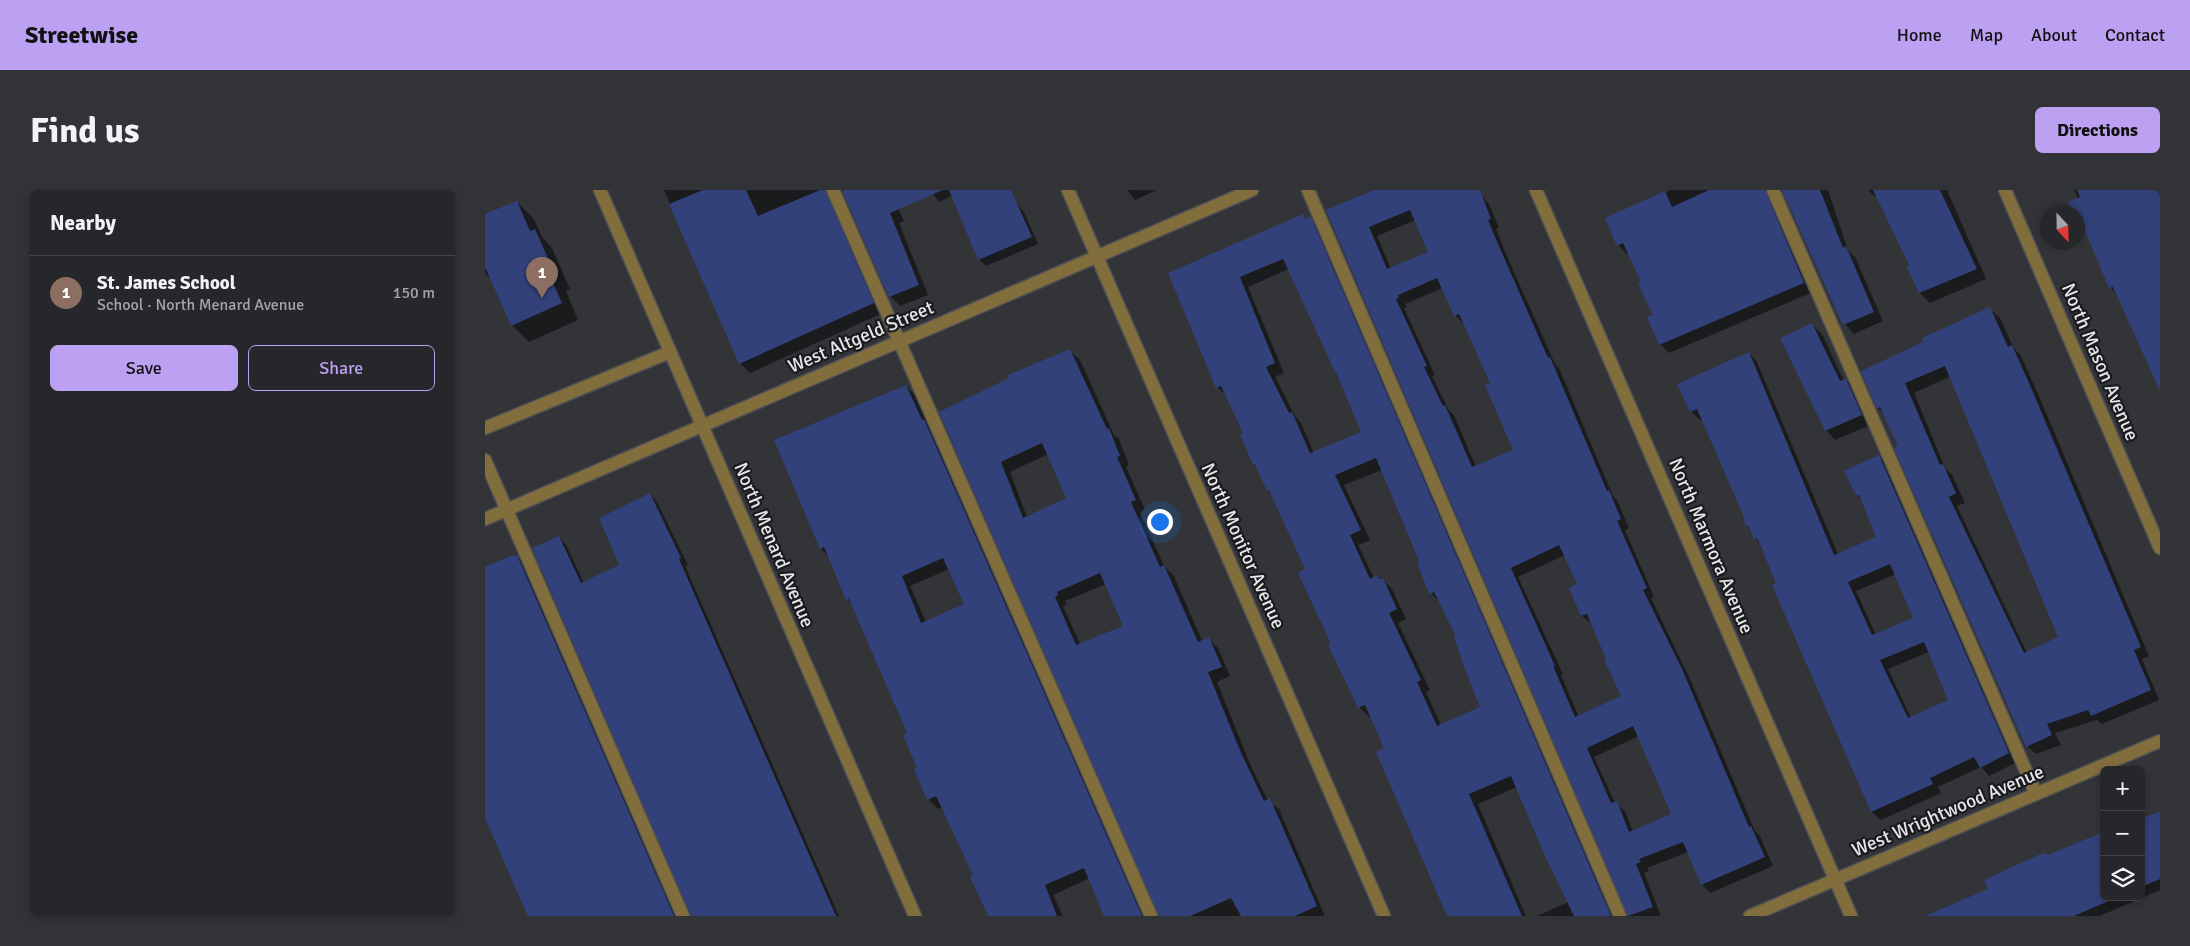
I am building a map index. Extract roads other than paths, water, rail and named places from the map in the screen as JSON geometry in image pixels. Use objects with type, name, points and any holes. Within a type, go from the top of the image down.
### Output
[{"type":"street","name":"North Menard Avenue","points":[[599,190],[915,916]]},
{"type":"street","points":[[833,190],[1151,916]]},
{"type":"street","name":"North Monitor Avenue","points":[[1068,190],[1384,916]]},
{"type":"street","name":"West Altgeld Street","points":[[485,519],[1252,190]]},
{"type":"street","points":[[1308,190],[1620,916]]},
{"type":"street","name":"North Marmora Avenue","points":[[1536,190],[1851,916]]},
{"type":"street","points":[[1773,190],[2035,794]]},
{"type":"street","name":"North Mason Avenue","points":[[2005,190],[2160,548]]},
{"type":"street","points":[[485,428],[670,352]]},
{"type":"street","points":[[485,460],[683,916]]},
{"type":"street","name":"West Wrightwood Avenue","points":[[1750,916],[2160,741]]},
{"type":"place","name":"St. James School","points":[[542,298]]}]
